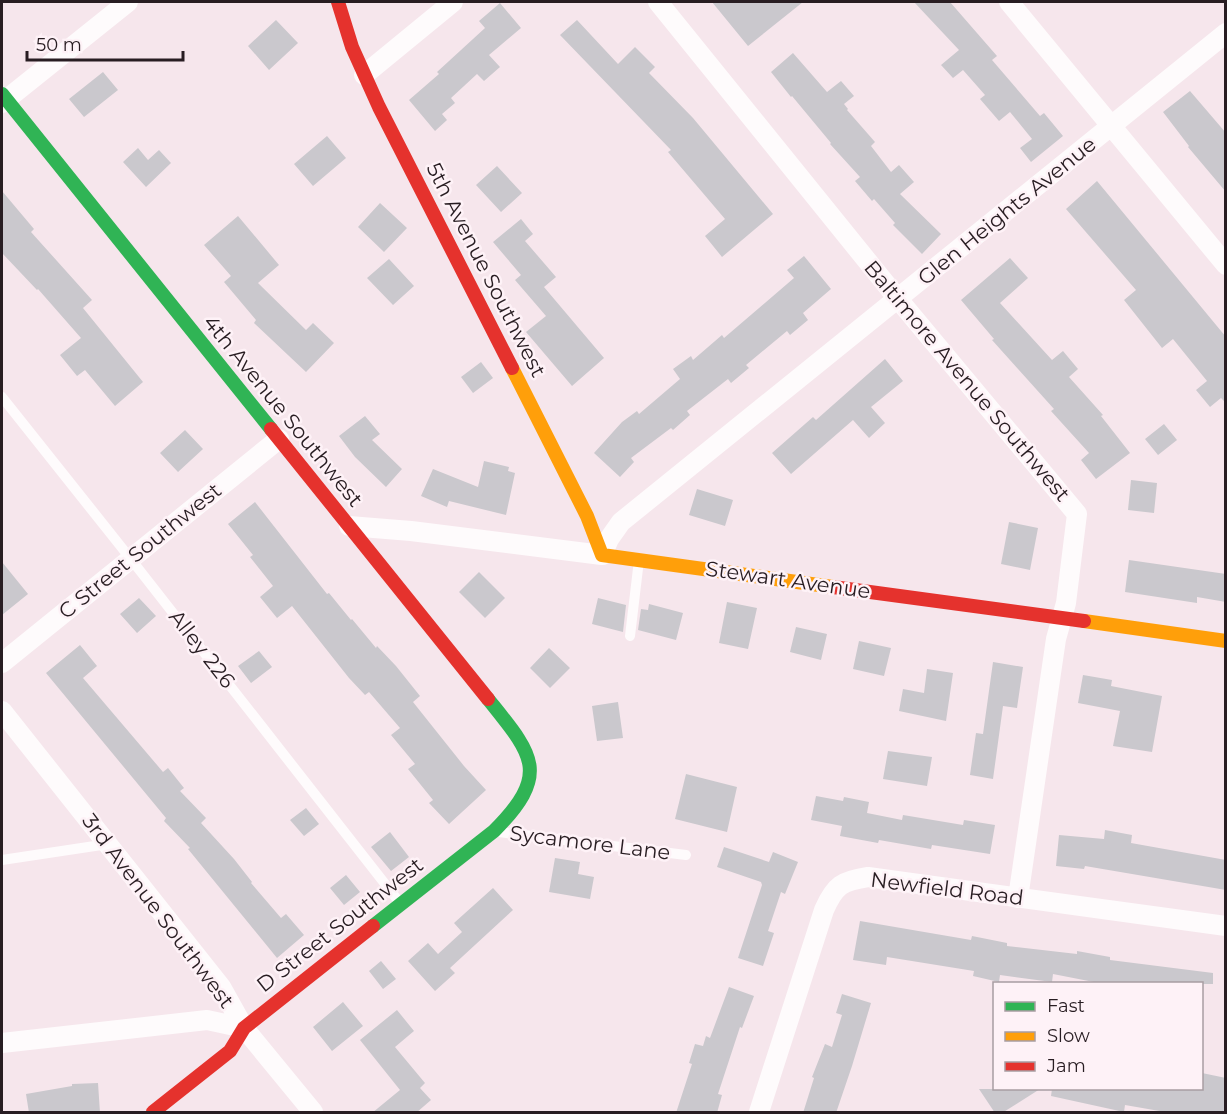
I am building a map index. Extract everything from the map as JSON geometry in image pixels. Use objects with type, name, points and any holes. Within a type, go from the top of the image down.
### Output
[{"type":"street","points":[[3,99],[128,2]]},
{"type":"street","name":"5th Avenue Southwest","points":[[338,2],[364,75],[587,516],[602,555]]},
{"type":"street","points":[[364,75],[453,2]]},
{"type":"street","name":"Baltimore Avenue Southwest","points":[[658,2],[898,299],[1077,514],[1066,603],[1056,639],[1018,897]]},
{"type":"street","points":[[1009,2],[1226,265]]},
{"type":"street","name":"Glen Heights Avenue","points":[[602,555],[609,539],[621,522],[1226,33]]},
{"type":"street","name":"4th Avenue Southwest","points":[[3,99],[514,732],[526,748],[529,757]]},
{"type":"street","name":"C Street Southwest","points":[[2,663],[279,439]]},
{"type":"street","name":"Stewart Avenue","points":[[349,526],[411,531],[602,555],[1226,641]]},
{"type":"street","name":"3rd Avenue Southwest","points":[[2,711],[222,987],[244,1028],[314,1113]]},
{"type":"street","name":"D Street Southwest","points":[[153,1113],[230,1052],[244,1028],[494,831],[512,814],[526,793],[530,768],[529,757]]},
{"type":"street","name":"Newfield Road","points":[[759,1113],[824,910],[831,894],[840,884],[852,879],[868,877],[1226,926]]},
{"type":"street","points":[[2,1043],[207,1020],[244,1028]]},
{"type":"lane","name":"Alley 226","points":[[2,397],[400,903]]},
{"type":"lane","points":[[630,636],[639,560]]},
{"type":"lane","name":"Sycamore Lane","points":[[494,831],[686,855]]},
{"type":"lane","points":[[2,860],[108,844]]},
{"type":"building","points":[[712,2],[803,2],[748,46]]},
{"type":"building","points":[[914,2],[950,2],[997,56],[992,60],[1040,116],[1044,113],[1063,136],[1031,162],[1020,148],[1032,139],[1010,112],[999,121],[980,99],[985,95],[963,70],[953,78],[941,65],[959,50]]},
{"type":"building","points":[[500,3],[521,28],[489,55],[500,67],[484,81],[477,74],[451,98],[455,103],[442,114],[447,120],[435,131],[409,100],[485,28],[479,21]]},
{"type":"building","points":[[276,20],[298,43],[269,70],[248,46]]},
{"type":"building","points":[[577,20],[618,64],[635,47],[655,67],[649,73],[693,118],[773,214],[722,257],[705,236],[725,219],[668,152],[671,150],[560,35]]},
{"type":"building","points":[[793,53],[827,92],[841,81],[854,96],[844,104],[875,142],[871,146],[891,172],[899,165],[914,182],[900,194],[941,234],[922,254],[893,225],[895,223],[874,199],[872,201],[855,181],[860,177],[771,72]]},
{"type":"building","points":[[103,72],[118,90],[84,117],[69,99]]},
{"type":"building","points":[[1190,91],[1226,133],[1226,192],[1188,147],[1163,112]]},
{"type":"building","points":[[327,136],[346,158],[313,186],[294,164]]},
{"type":"building","points":[[138,148],[148,160],[159,150],[171,163],[146,187],[123,162]]},
{"type":"building","points":[[497,166],[522,193],[501,212],[476,185]]},
{"type":"building","points":[[1097,181],[1226,337],[1226,403],[1221,398],[1210,407],[1196,390],[1207,381],[1173,339],[1162,348],[1124,300],[1136,290],[1066,209]]},
{"type":"building","points":[[2,191],[34,229],[31,232],[92,300],[83,308],[143,382],[115,406],[85,370],[77,376],[60,355],[81,338],[38,289],[2,253]]},
{"type":"building","points":[[380,203],[407,228],[384,252],[358,227]]},
{"type":"building","points":[[238,216],[279,265],[258,283],[306,330],[313,323],[334,343],[306,372],[254,323],[256,320],[224,282],[231,276],[204,245]]},
{"type":"building","points":[[521,219],[533,234],[525,241],[556,277],[544,287],[604,358],[572,386],[526,332],[546,316],[515,280],[521,275],[493,242]]},
{"type":"building","points":[[804,256],[831,289],[803,313],[808,320],[790,335],[787,331],[746,365],[749,368],[731,383],[728,379],[687,411],[690,415],[673,430],[671,428],[631,458],[634,462],[620,477],[594,453],[622,422],[637,411],[639,414],[680,379],[673,369],[691,356],[693,360],[722,335],[724,338],[794,278],[787,270]]},
{"type":"building","points":[[1010,258],[1028,278],[1000,303],[1052,360],[1063,351],[1078,369],[1069,377],[1103,415],[1101,416],[1130,453],[1096,479],[1081,460],[1089,453],[1051,411],[1054,409],[992,340],[994,339],[961,300]]},
{"type":"building","points":[[389,259],[414,286],[393,305],[367,278]]},
{"type":"building","points":[[885,359],[903,381],[871,407],[885,423],[869,438],[853,420],[791,474],[772,453],[813,417],[816,420]]},
{"type":"building","points":[[481,362],[493,378],[473,393],[461,377]]},
{"type":"building","points":[[365,416],[380,434],[372,440],[402,469],[386,487],[355,457],[339,436]]},
{"type":"building","points":[[1164,424],[1177,440],[1158,455],[1145,439]]},
{"type":"building","points":[[185,430],[203,449],[178,472],[160,453]]},
{"type":"building","points":[[484,461],[509,467],[508,471],[515,473],[506,515],[449,501],[447,507],[421,496],[433,469],[478,487]]},
{"type":"building","points":[[1131,480],[1157,483],[1154,513],[1128,510]]},
{"type":"building","points":[[697,489],[733,500],[725,526],[689,515]]},
{"type":"building","points":[[255,502],[327,594],[329,593],[376,648],[377,646],[396,666],[420,696],[413,702],[486,790],[449,824],[429,803],[433,800],[408,769],[415,764],[391,735],[400,728],[369,692],[365,695],[349,678],[292,606],[277,618],[260,597],[273,586],[250,557],[253,555],[228,524]]},
{"type":"building","points":[[1009,522],[1038,528],[1030,570],[1001,564]]},
{"type":"building","points":[[1129,560],[1226,574],[1226,602],[1197,597],[1197,603],[1125,592]]},
{"type":"building","points":[[2,562],[28,594],[2,615]]},
{"type":"building","points":[[479,572],[505,598],[485,618],[459,592]]},
{"type":"building","points":[[139,598],[156,616],[137,633],[120,614]]},
{"type":"building","points":[[598,598],[626,605],[623,632],[592,624]]},
{"type":"building","points":[[727,602],[757,608],[748,649],[719,643]]},
{"type":"building","points":[[649,604],[683,613],[676,640],[638,630],[641,609],[648,610]]},
{"type":"building","points":[[796,627],[827,634],[821,660],[790,652]]},
{"type":"building","points":[[859,641],[891,648],[884,676],[853,669]]},
{"type":"building","points":[[80,645],[97,666],[83,678],[163,772],[168,768],[184,788],[180,791],[206,818],[201,823],[234,859],[281,918],[286,914],[304,935],[277,958],[188,849],[190,848],[164,821],[166,818],[46,673]]},
{"type":"building","points":[[549,648],[570,668],[550,688],[530,668]]},
{"type":"building","points":[[259,651],[272,667],[251,683],[238,666]]},
{"type":"building","points":[[993,662],[1023,667],[1017,708],[1003,706],[993,779],[970,775],[976,733],[983,734]]},
{"type":"building","points":[[927,669],[953,673],[946,721],[899,711],[903,689],[924,693]]},
{"type":"building","points":[[1083,675],[1112,680],[1111,686],[1162,696],[1152,752],[1113,746],[1120,711],[1078,703]]},
{"type":"building","points":[[618,702],[623,738],[597,741],[592,706]]},
{"type":"building","points":[[888,751],[932,757],[927,786],[883,779]]},
{"type":"building","points":[[686,774],[737,787],[727,832],[675,819]]},
{"type":"building","points":[[816,796],[843,801],[844,797],[869,802],[867,813],[902,820],[903,815],[963,825],[964,820],[995,825],[990,854],[932,845],[931,849],[879,840],[878,843],[840,836],[842,826],[811,820]]},
{"type":"building","points":[[306,808],[319,824],[304,836],[290,820]]},
{"type":"building","points":[[1105,830],[1132,835],[1131,843],[1226,860],[1226,890],[1085,866],[1084,869],[1056,866],[1059,835],[1104,839]]},
{"type":"building","points":[[390,832],[409,857],[391,871],[371,847]]},
{"type":"building","points":[[724,847],[769,862],[773,852],[798,862],[785,894],[781,892],[768,931],[774,933],[763,966],[738,958],[762,885],[761,882],[717,867]]},
{"type":"building","points":[[555,858],[580,862],[578,874],[594,877],[590,899],[549,892]]},
{"type":"building","points":[[346,875],[360,892],[344,905],[330,888]]},
{"type":"building","points":[[493,888],[513,910],[450,968],[455,973],[435,991],[408,961],[428,943],[438,954],[462,932],[454,923]]},
{"type":"building","points":[[860,921],[971,940],[972,936],[1007,943],[1007,946],[1077,954],[1077,951],[1110,957],[1110,960],[1213,973],[1213,984],[1203,984],[1203,982],[1094,982],[1053,974],[1052,982],[1000,975],[999,982],[973,976],[974,971],[887,957],[886,965],[853,960]]},
{"type":"building","points":[[381,961],[396,979],[383,989],[369,971]]},
{"type":"building","points":[[729,987],[754,996],[742,1028],[740,1027],[718,1094],[722,1095],[717,1113],[676,1113],[692,1064],[689,1063],[695,1044],[703,1046],[706,1036],[710,1038]]},
{"type":"building","points":[[842,994],[871,1003],[852,1066],[836,1113],[803,1113],[814,1078],[812,1077],[825,1044],[832,1047],[842,1015],[836,1013]]},
{"type":"building","points":[[343,1002],[363,1026],[332,1051],[313,1027]]},
{"type":"building","points":[[397,1010],[414,1031],[395,1047],[425,1083],[420,1088],[431,1100],[416,1113],[372,1113],[400,1090],[360,1040]]},
{"type":"building","points":[[1203,1073],[1226,1078],[1226,1113],[1171,1113],[1125,1105],[1124,1112],[1051,1096],[1052,1090],[1203,1090]]},
{"type":"building","points":[[98,1083],[100,1113],[29,1113],[26,1094],[72,1086],[72,1084]]},
{"type":"building","points":[[979,1089],[1038,1090],[1002,1113],[995,1113]]},
{"type":"traffic: fast","points":[[2,94],[271,429]]},
{"type":"traffic: fast","points":[[373,926],[494,831],[524,794],[529,778],[529,764],[525,750],[488,699]]},
{"type":"traffic: slow","points":[[512,368],[587,516],[602,555],[833,587]]},
{"type":"traffic: slow","points":[[1084,621],[1226,641]]},
{"type":"traffic: jam","points":[[338,2],[352,47],[379,107],[512,368]]},
{"type":"traffic: jam","points":[[271,429],[488,699]]},
{"type":"traffic: jam","points":[[833,587],[1084,621]]},
{"type":"traffic: jam","points":[[153,1112],[230,1051],[244,1028],[373,926]]}]
